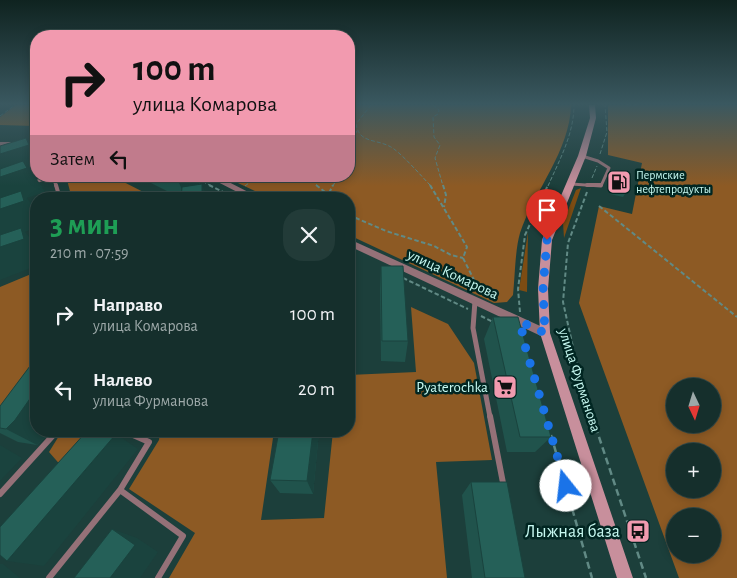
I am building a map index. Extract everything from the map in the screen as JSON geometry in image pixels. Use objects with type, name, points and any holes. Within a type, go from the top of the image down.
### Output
[{"type":"main road","name":"улица Фурманова","points":[[589,132],[582,156],[547,240],[543,289],[545,333],[625,578]]},
{"type":"street","points":[[0,144],[30,144]]},
{"type":"street","points":[[222,182],[242,192]]},
{"type":"street","name":"улица Комарова","points":[[355,245],[545,333]]},
{"type":"lane","points":[[571,184],[589,187],[600,186],[609,168],[598,161],[582,156]]},
{"type":"lane","points":[[26,185],[35,182]]},
{"type":"lane","points":[[470,298],[474,312],[473,328],[505,490]]},
{"type":"lane","points":[[0,494],[52,437]]},
{"type":"lane","points":[[49,578],[120,490],[150,442],[138,437]]},
{"type":"lane","points":[[120,490],[182,536],[158,578]]},
{"type":"path","points":[[359,132],[365,140],[390,146],[433,188],[467,246],[463,258],[474,280],[470,298]]},
{"type":"path","points":[[434,132],[434,137],[440,145],[435,158],[446,195],[444,207]]},
{"type":"path","points":[[521,322],[518,289],[525,234],[564,151],[569,132]]},
{"type":"path","points":[[607,132],[568,243],[563,302],[580,380],[646,578]]},
{"type":"path","points":[[202,182],[223,192]]},
{"type":"path","points":[[238,190],[249,182]]},
{"type":"path","points":[[311,182],[327,192]]},
{"type":"path","points":[[599,206],[737,317]]},
{"type":"path","points":[[355,218],[386,231],[434,246],[450,255],[463,258]]},
{"type":"path","points":[[399,276],[499,326]]},
{"type":"path","points":[[551,435],[592,578]]},
{"type":"shaded area","points":[[355,132],[567,132],[558,155],[526,217],[520,233],[516,255],[513,295],[507,302],[494,303],[355,238],[355,192],[257,192],[236,182],[355,182]]},
{"type":"shaded area","points":[[608,132],[737,132],[737,578],[679,578],[674,563],[721,563],[721,508],[666,508],[666,542],[579,303],[599,206],[632,214],[642,163],[608,155]]},
{"type":"shaded area","points":[[68,182],[124,182],[143,192],[70,192]]},
{"type":"shaded area","points":[[581,188],[564,238],[563,223],[576,190]]},
{"type":"shaded area","points":[[528,232],[527,292],[519,290]]},
{"type":"shaded area","points":[[30,274],[30,380],[0,423],[0,287]]},
{"type":"shaded area","points":[[411,307],[448,324],[474,363],[492,460],[436,462],[447,578],[169,578],[195,533],[129,489],[159,437],[273,437],[261,520],[324,518],[332,437],[355,437],[355,375],[416,372]]},
{"type":"shaded area","points":[[58,437],[91,437],[63,468],[49,452]]},
{"type":"building","points":[[26,138],[29,145],[0,154],[0,146]]},
{"type":"building","points":[[23,161],[27,168],[0,177],[0,169]]},
{"type":"building","points":[[617,170],[630,174],[628,189],[614,186]]},
{"type":"building","points":[[202,184],[202,192],[182,192],[182,187]]},
{"type":"building","points":[[21,191],[24,201],[0,209],[0,198]]},
{"type":"building","points":[[21,228],[24,239],[0,247],[0,235]]},
{"type":"building","points":[[381,266],[403,266],[408,341],[382,341]]},
{"type":"building","points":[[493,317],[518,317],[551,437],[520,437]]},
{"type":"building","points":[[30,366],[30,399],[6,429],[0,428],[0,406]]},
{"type":"building","points":[[82,437],[113,437],[7,561],[0,555],[0,527]]},
{"type":"building","points":[[278,437],[312,437],[307,481],[270,480]]},
{"type":"building","points":[[471,482],[507,482],[525,578],[485,578]]},
{"type":"building","points":[[112,529],[135,545],[110,578],[74,578]]},
{"type":"place","name":"Пермские нефтепродукты","points":[[619,182]]},
{"type":"place","name":"Pyaterochka","points":[[505,387]]},
{"type":"place","name":"Лыжная база","points":[[638,531]]},
{"type":"route","points":[[547,240],[543,289],[545,333],[521,322],[523,339],[566,486]]}]
